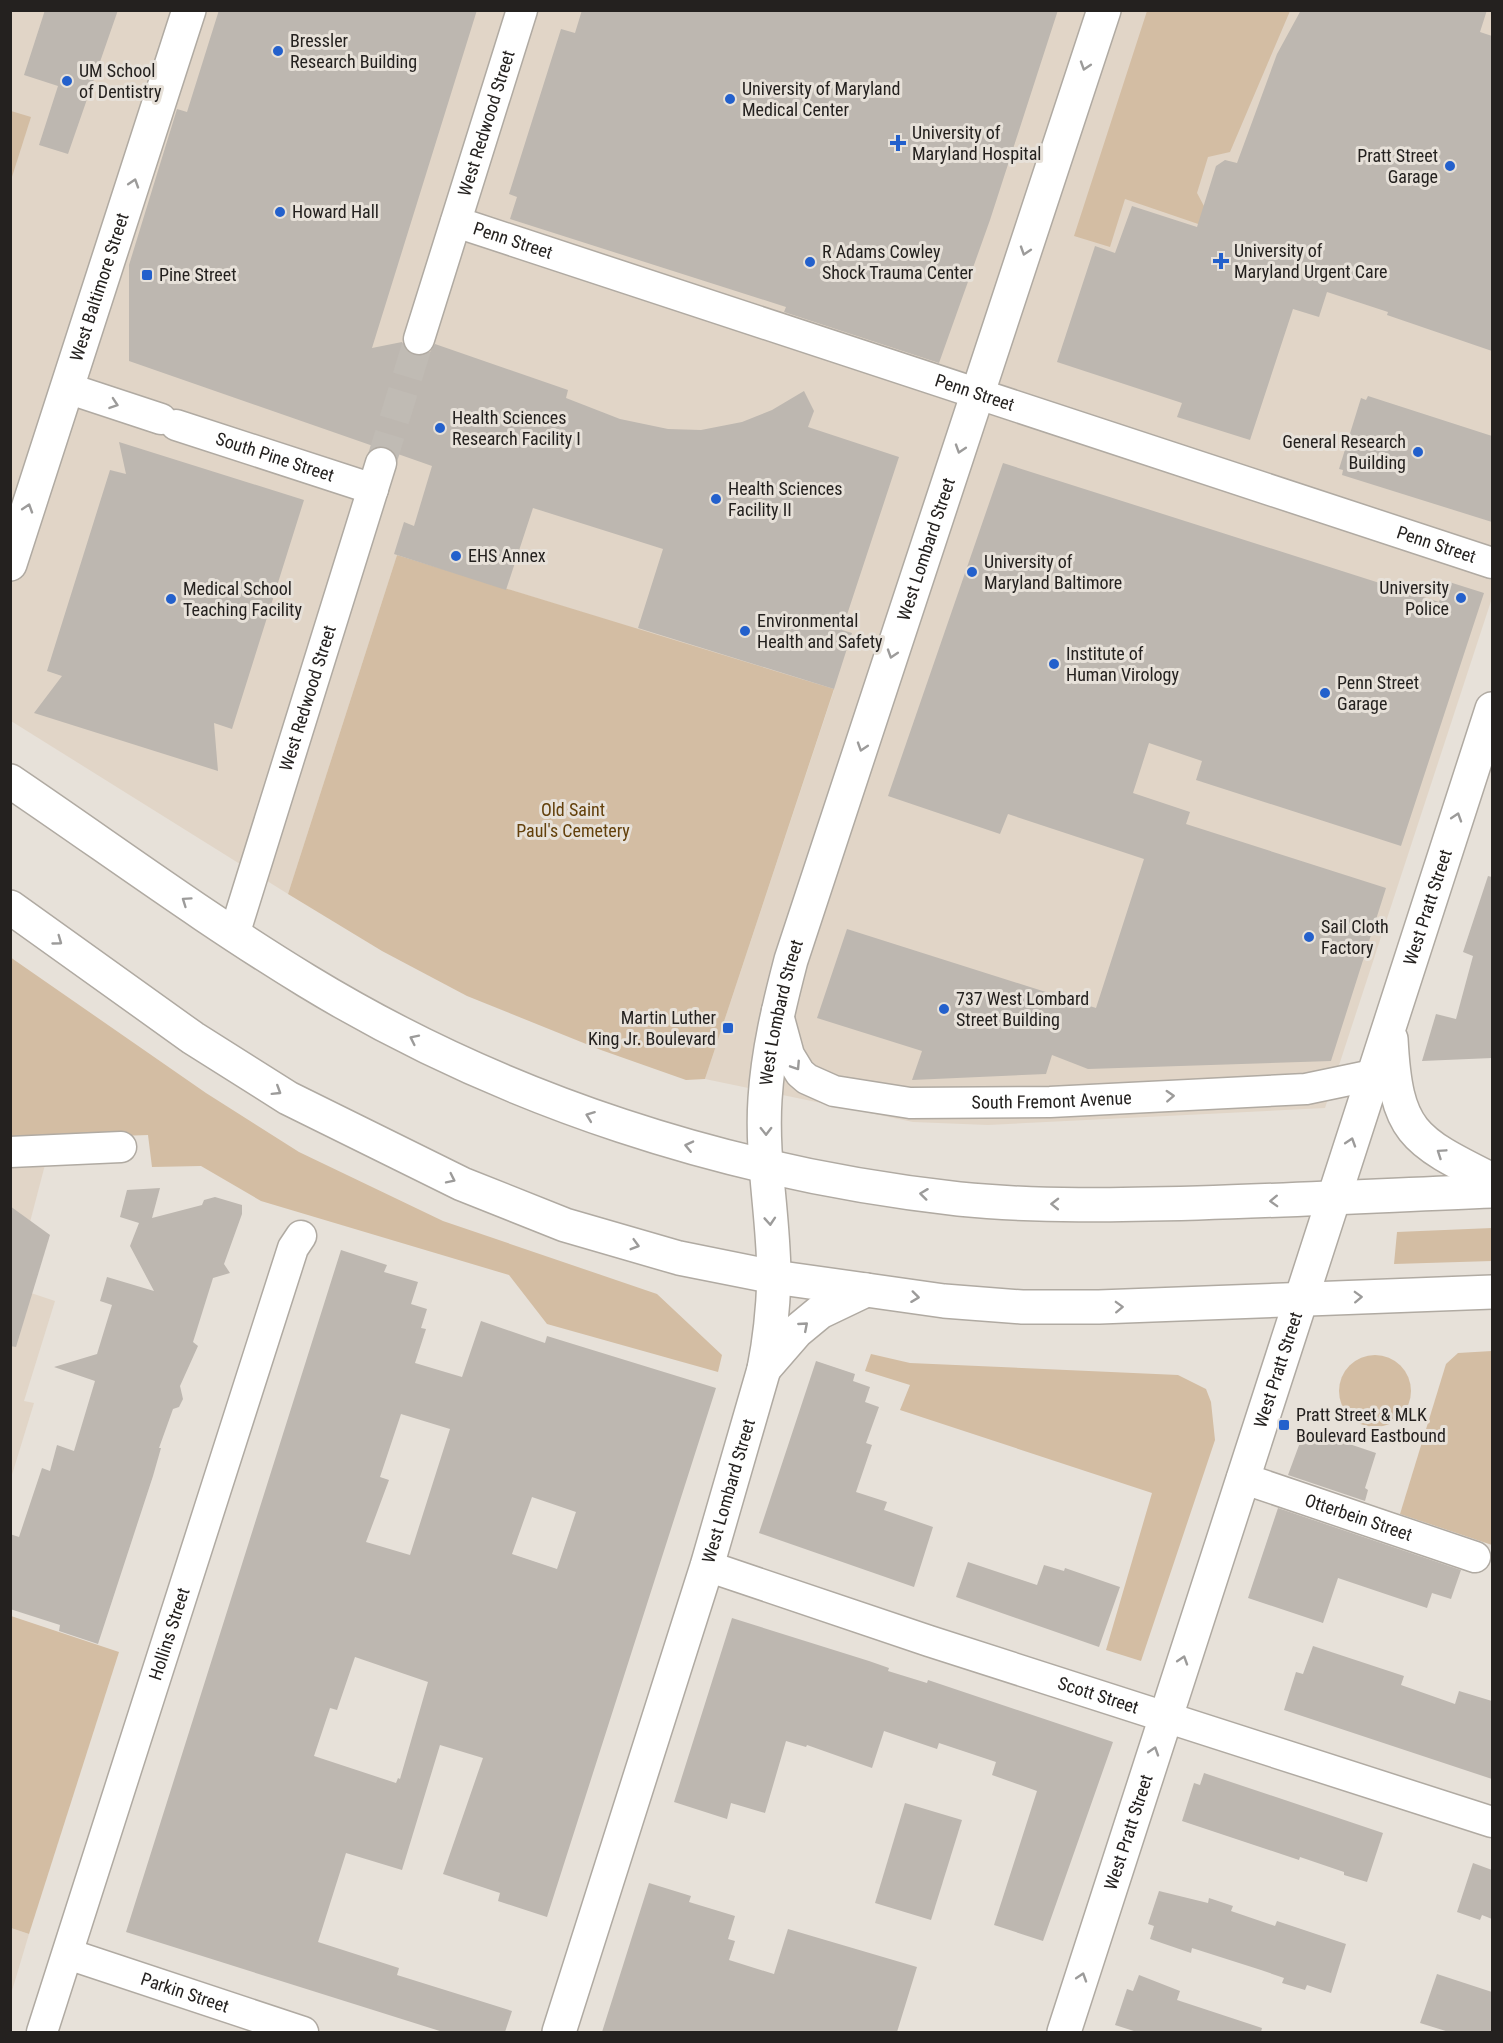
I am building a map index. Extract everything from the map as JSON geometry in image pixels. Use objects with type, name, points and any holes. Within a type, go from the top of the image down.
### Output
[{"type":"main road","name":"West Baltimore Street","points":[[10,564],[189,10]]},
{"type":"main road","name":"West Lombard Street","points":[[559,2032],[708,1566],[764,1369],[774,1277],[766,1164],[765,1099],[777,1011],[791,960],[1104,10]]},
{"type":"main road","name":"West Pratt Street","points":[[1064,2032],[1492,709]]},
{"type":"main road","points":[[10,781],[234,935],[345,1003],[507,1084],[602,1120],[679,1144],[873,1187],[962,1199],[1113,1205],[1492,1191]]},
{"type":"main road","points":[[10,907],[193,1038],[288,1098],[462,1184],[565,1225],[679,1258],[774,1277],[866,1290],[1022,1306],[1099,1307],[1492,1292]]},
{"type":"main road","points":[[1390,1020],[1393,1084],[1401,1114],[1419,1137],[1442,1155],[1492,1180]]},
{"type":"main road","points":[[764,1369],[797,1331],[820,1312],[866,1290]]},
{"type":"street","name":"West Redwood Street","points":[[419,339],[522,10]]},
{"type":"street","name":"Penn Street","points":[[456,222],[1492,563]]},
{"type":"street","name":"South Pine Street","points":[[67,388],[168,422],[377,476]]},
{"type":"street","name":"West Redwood Street","points":[[234,935],[377,476]]},
{"type":"street","name":"South Fremont Avenue","points":[[777,1011],[789,1055],[800,1073],[807,1079],[834,1091],[910,1103],[1050,1102],[1306,1089],[1373,1075]]},
{"type":"street","points":[[10,1152],[121,1147]]},
{"type":"street","name":"Hollins Street","points":[[42,2032],[289,1260],[301,1236]]},
{"type":"street","name":"Otterbein Street","points":[[1242,1478],[1475,1557]]},
{"type":"street","name":"Scott Street","points":[[708,1566],[928,1641],[1492,1822]]},
{"type":"street","name":"Parkin Street","points":[[68,1954],[303,2032]]},
{"type":"shaded area","name":"University of Maryland Baltimore","points":[[10,11],[1492,11],[1492,598],[1325,1108],[988,1125],[913,1122],[705,1079],[834,690],[397,555],[288,894],[11,721]]},
{"type":"shaded area","points":[[11,957],[148,1135],[52,1138],[13,1287],[55,1301],[24,1401],[34,1403],[11,1478]]},
{"type":"shaded area","points":[[11,1928],[29,1934],[11,1994]]},
{"type":"green space","points":[[1147,11],[1290,11],[1230,152],[1208,157],[1197,193],[1205,208],[1207,227],[1125,199],[1110,247],[1074,236]]},
{"type":"green space","points":[[10,111],[31,117],[11,180]]},
{"type":"green space","name":"Old Saint Paul's Cemetery","points":[[397,555],[834,689],[705,1079],[686,1080],[601,1050],[467,996],[382,951],[288,894]]},
{"type":"green space","points":[[10,957],[206,1093],[299,1152],[443,1221],[657,1294],[722,1355],[718,1372],[547,1324],[509,1275],[261,1201],[201,1166],[152,1167],[148,1135],[11,1139]]},
{"type":"green space","points":[[1492,1228],[1492,1261],[1394,1264],[1397,1232]]},
{"type":"green space","points":[[1492,1351],[1492,1545],[1400,1514],[1446,1364],[1458,1353]]},
{"type":"green space","points":[[871,1354],[910,1363],[1178,1375],[1206,1389],[1211,1402],[1215,1440],[1141,1661],[1106,1650],[1152,1493],[900,1410],[910,1385],[865,1371]]},
{"type":"green space","points":[[1375,1355],[1395,1361],[1405,1371],[1411,1391],[1405,1411],[1395,1421],[1375,1427],[1355,1421],[1345,1411],[1339,1391],[1345,1371],[1355,1361]]},
{"type":"green space","points":[[11,1616],[119,1652],[29,1934],[11,1928]]},
{"type":"building","name":"UM School of Dentistry","points":[[45,10],[118,10],[68,154],[39,145],[58,86],[24,75]]},
{"type":"building","points":[[219,10],[477,10],[372,348],[402,342],[407,351],[422,356],[430,352],[435,344],[568,390],[566,398],[620,419],[668,429],[701,430],[742,422],[772,410],[804,391],[814,411],[808,427],[899,457],[842,630],[852,633],[834,689],[638,628],[663,549],[533,508],[506,590],[394,554],[404,522],[414,526],[432,466],[395,453],[387,447],[376,447],[129,361],[129,265],[177,109],[187,112]]},
{"type":"building","points":[[582,10],[1058,10],[990,220],[939,363],[784,312],[786,307],[510,219],[517,197],[509,194],[561,29],[575,33]]},
{"type":"building","points":[[1301,10],[1487,10],[1480,32],[1492,36],[1492,351],[1327,292],[1319,317],[1293,309],[1250,440],[1177,417],[1182,403],[1057,362],[1095,246],[1115,253],[1132,206],[1197,227],[1216,166],[1225,160],[1237,163],[1277,54]]},
{"type":"building","name":"General Research Building","points":[[1368,396],[1492,436],[1492,522],[1342,475],[1343,470],[1339,469],[1361,398],[1366,400]]},
{"type":"building","name":"Medical School Teaching Facility","points":[[119,442],[304,500],[232,729],[214,723],[218,771],[34,713],[62,676],[47,671],[110,470],[126,474]]},
{"type":"building","points":[[1003,463],[1439,602],[1446,581],[1484,593],[1401,846],[1196,780],[1202,761],[1149,743],[1133,793],[1190,812],[1186,824],[1386,888],[1331,1061],[1088,1069],[1052,1055],[1046,1074],[912,1080],[922,1051],[817,1018],[847,929],[1096,1008],[1144,859],[1008,814],[1000,834],[888,796]]},
{"type":"building","points":[[1488,876],[1492,877],[1492,1058],[1422,1061],[1436,1014],[1456,1019],[1473,956],[1463,952]]},
{"type":"building","points":[[160,1188],[152,1218],[202,1205],[204,1200],[215,1197],[242,1205],[242,1214],[224,1264],[230,1273],[213,1278],[193,1342],[198,1346],[180,1386],[183,1399],[179,1407],[173,1409],[159,1448],[161,1448],[153,1476],[98,1644],[59,1631],[60,1625],[10,1609],[10,1534],[19,1537],[42,1468],[50,1471],[57,1445],[74,1451],[95,1381],[54,1367],[97,1354],[112,1305],[100,1301],[107,1277],[154,1291],[130,1246],[139,1223],[120,1217],[127,1190]]},
{"type":"building","points":[[10,1206],[50,1235],[16,1347],[10,1346]]},
{"type":"building","points":[[341,1250],[387,1265],[384,1272],[418,1282],[411,1304],[427,1309],[421,1328],[426,1329],[415,1363],[462,1377],[481,1321],[545,1343],[547,1336],[716,1388],[547,1917],[498,1901],[500,1893],[443,1874],[483,1758],[440,1745],[402,1870],[346,1853],[318,1942],[399,1968],[397,1975],[512,2011],[505,2032],[443,2032],[126,1932]],"holes":[[[401,1414],[450,1429],[410,1555],[366,1542],[389,1480],[380,1477]],[[532,1497],[576,1512],[557,1569],[512,1554]],[[355,1657],[428,1682],[400,1779],[398,1778],[396,1783],[314,1756],[330,1708],[337,1710]]]},
{"type":"building","points":[[816,1361],[855,1374],[853,1381],[870,1387],[865,1402],[879,1407],[866,1443],[872,1445],[856,1492],[887,1502],[884,1510],[933,1527],[914,1587],[759,1533]]},
{"type":"building","points":[[1305,1429],[1376,1453],[1365,1488],[1368,1490],[1365,1501],[1288,1475]]},
{"type":"building","points":[[1278,1508],[1461,1570],[1451,1599],[1432,1593],[1427,1608],[1338,1578],[1323,1623],[1248,1598]]},
{"type":"building","points":[[968,1562],[1037,1585],[1044,1565],[1064,1571],[1065,1568],[1120,1587],[1099,1647],[956,1597]]},
{"type":"building","points":[[732,1618],[869,1661],[889,1668],[888,1671],[927,1683],[928,1680],[1113,1742],[1043,1941],[994,1925],[1037,1791],[992,1775],[996,1762],[939,1743],[937,1749],[884,1731],[872,1768],[807,1745],[806,1747],[786,1741],[765,1813],[731,1803],[727,1819],[674,1802]]},
{"type":"building","points":[[1313,1646],[1404,1676],[1401,1685],[1455,1704],[1459,1691],[1492,1701],[1492,1779],[1284,1710],[1296,1672],[1303,1674]]},
{"type":"building","points":[[1204,1773],[1383,1833],[1367,1882],[1300,1857],[1299,1860],[1182,1821],[1194,1783],[1200,1785]]},
{"type":"building","points":[[905,1803],[962,1820],[931,1920],[875,1903]]},
{"type":"building","points":[[1473,1863],[1492,1870],[1492,1919],[1482,1915],[1480,1920],[1457,1912]]},
{"type":"building","points":[[649,1883],[691,1896],[689,1902],[735,1916],[728,1939],[735,1941],[729,1960],[774,1974],[788,1929],[917,1967],[897,2032],[602,2032]]},
{"type":"building","points":[[1159,1891],[1208,1903],[1209,1898],[1233,1906],[1231,1911],[1275,1926],[1277,1921],[1346,1944],[1331,1993],[1307,1985],[1305,1990],[1282,1983],[1284,1978],[1261,1970],[1192,1948],[1191,1953],[1150,1939],[1154,1926],[1148,1924]]},
{"type":"building","points":[[1437,1974],[1492,1992],[1492,2032],[1449,2032],[1420,2023]]},
{"type":"building","points":[[1139,1975],[1180,1991],[1177,2000],[1262,2028],[1261,2032],[1137,2032],[1115,2025],[1127,1989],[1133,1991]]},
{"type":"tunnel","points":[[381,463],[419,339]]},
{"type":"place","name":"Bressler Research Building","points":[[278,51]]},
{"type":"place","name":"UM School of Dentistry","points":[[67,81]]},
{"type":"place","name":"University of Maryland Medical Center","points":[[730,99]]},
{"type":"place","name":"University of Maryland Hospital","points":[[898,143]]},
{"type":"place","name":"Pratt Street Garage","points":[[1450,166]]},
{"type":"place","name":"Howard Hall","points":[[280,212]]},
{"type":"place","name":"University of Maryland Urgent Care","points":[[1221,261]]},
{"type":"place","name":"R Adams Cowley Shock Trauma Center","points":[[810,262]]},
{"type":"place","name":"Pine Street","points":[[147,275]]},
{"type":"place","name":"Health Sciences Research Facility I","points":[[440,428]]},
{"type":"place","name":"General Research Building","points":[[1418,452]]},
{"type":"place","name":"Health Sciences Facility II","points":[[716,499]]},
{"type":"place","name":"EHS Annex","points":[[456,556]]},
{"type":"place","name":"University of Maryland Baltimore","points":[[972,572]]},
{"type":"place","name":"University Police","points":[[1461,598]]},
{"type":"place","name":"Medical School Teaching Facility","points":[[171,599]]},
{"type":"place","name":"Environmental Health and Safety","points":[[745,631]]},
{"type":"place","name":"Institute of Human Virology","points":[[1054,664]]},
{"type":"place","name":"Penn Street Garage","points":[[1325,693]]},
{"type":"place","name":"Sail Cloth Factory","points":[[1309,937]]},
{"type":"place","name":"737 West Lombard Street Building","points":[[944,1009]]},
{"type":"place","name":"Martin Luther King Jr. Boulevard","points":[[728,1028]]},
{"type":"place","name":"Pratt Street & MLK Boulevard Eastbound","points":[[1284,1425]]}]
